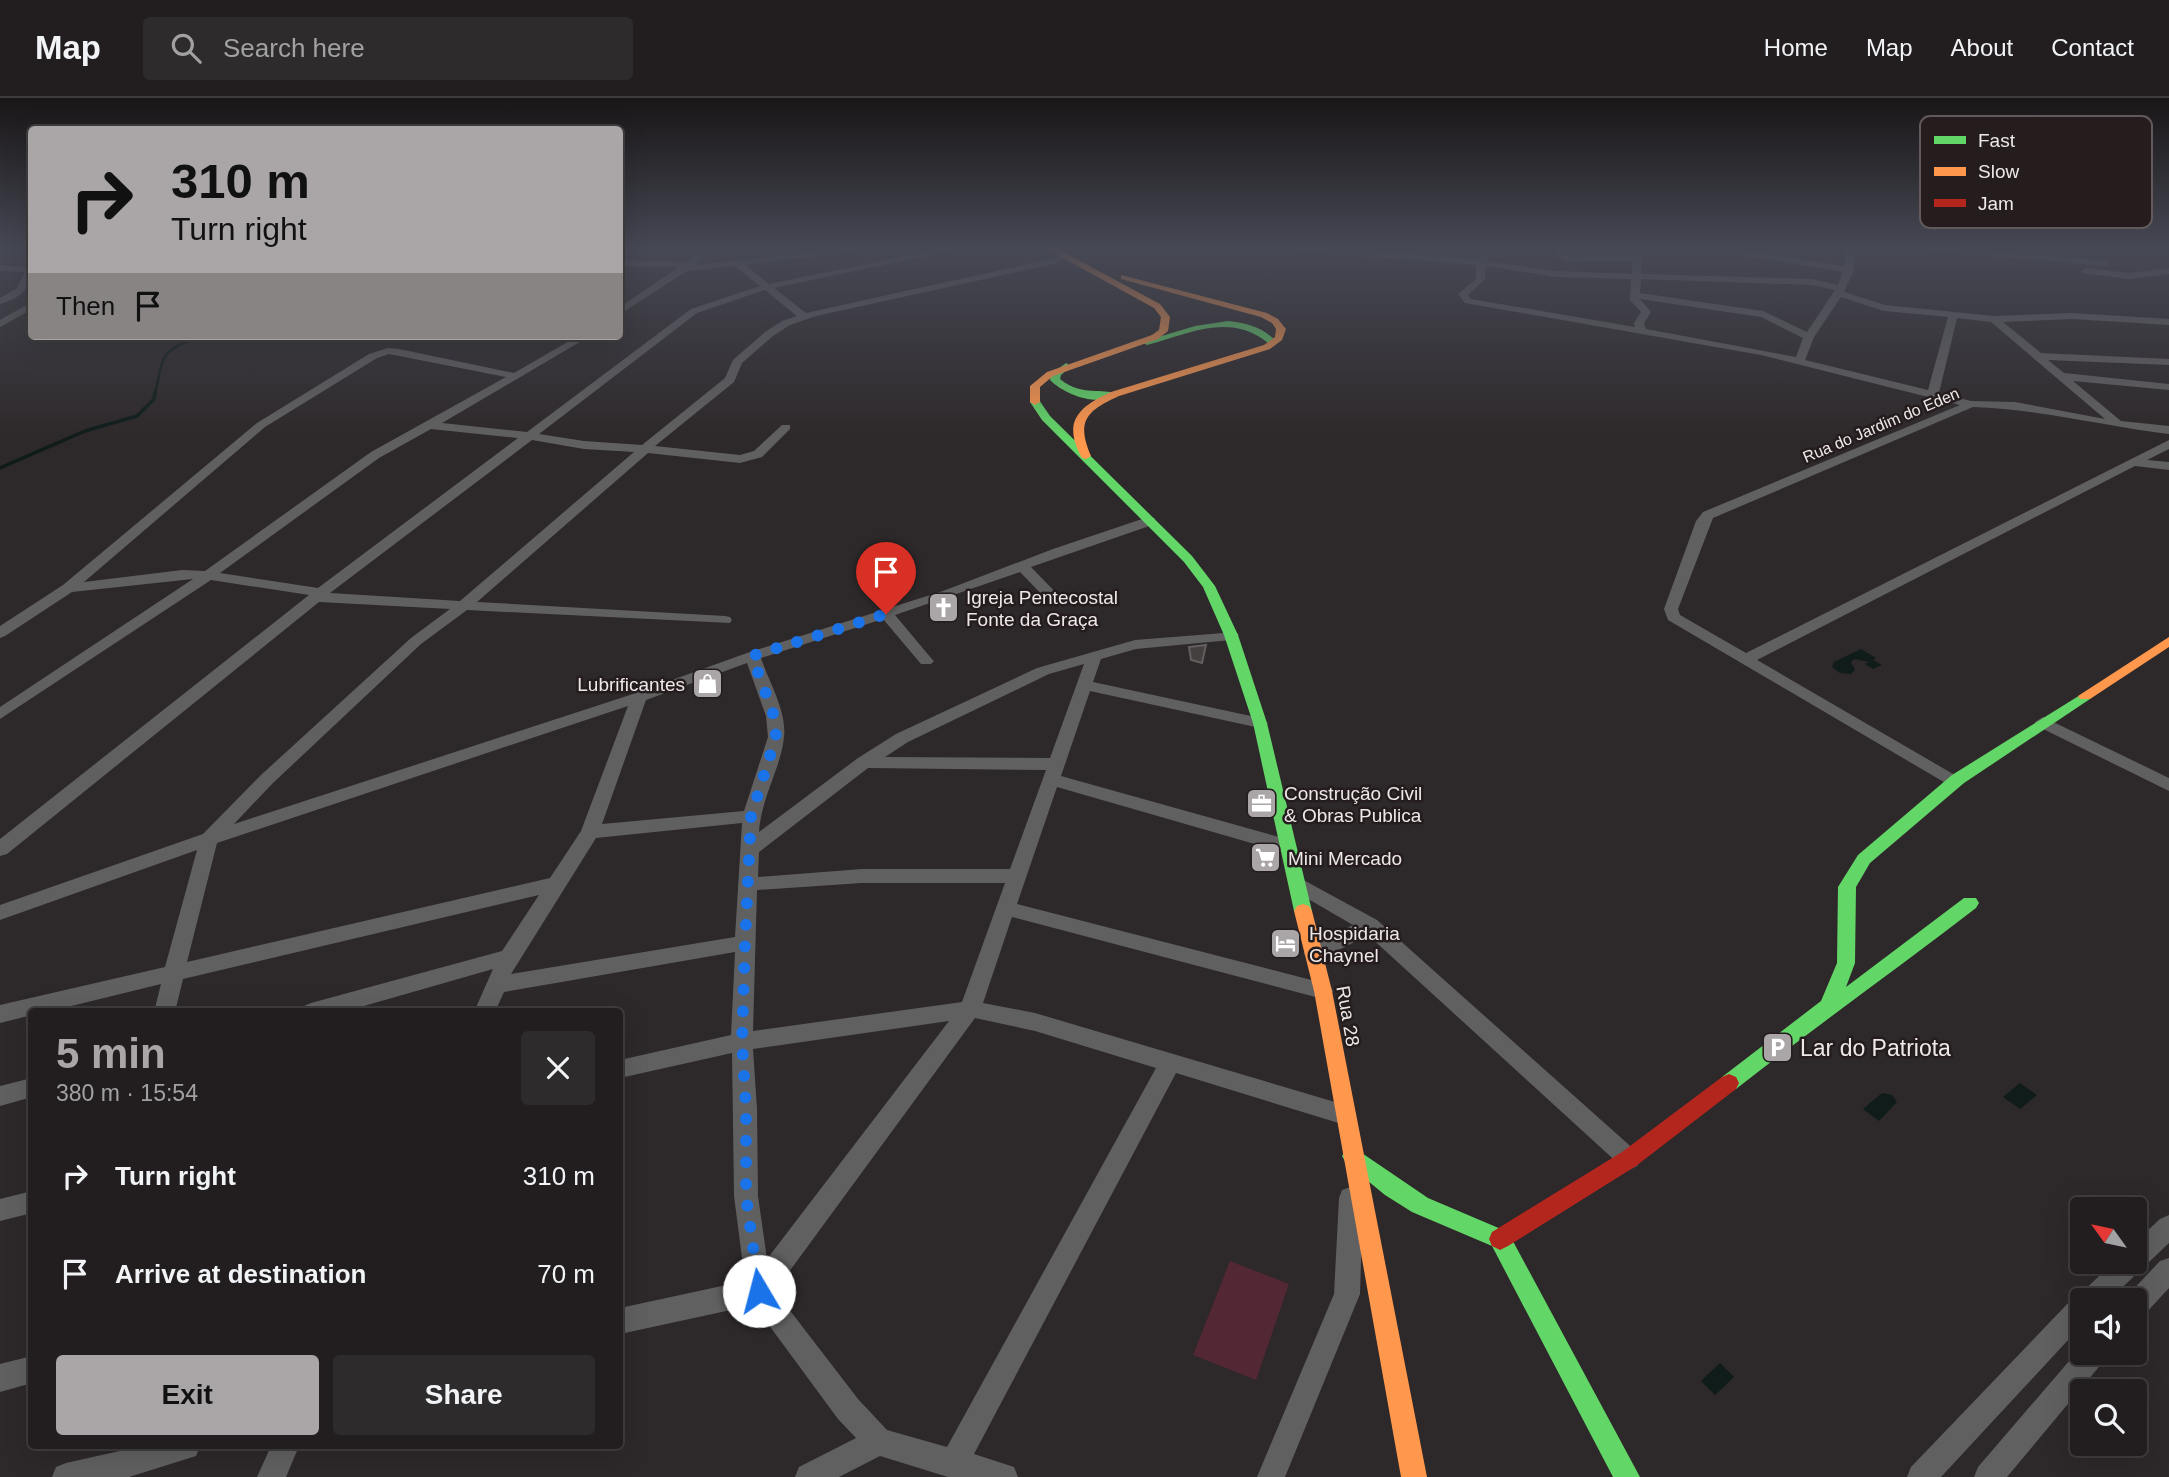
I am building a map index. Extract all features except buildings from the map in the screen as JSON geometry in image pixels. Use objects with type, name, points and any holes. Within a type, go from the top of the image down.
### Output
[{"type":"street","points":[[0,324],[21,312]]},
{"type":"street","points":[[0,849],[319,595],[692,312]]},
{"type":"street","points":[[798,312],[803,316]]},
{"type":"street","points":[[165,1008],[209,839],[267,779],[416,640],[463,606],[645,449],[730,380],[737,362],[769,334],[803,316],[820,312]]},
{"type":"street","points":[[1141,344],[1163,331],[1166,317],[1162,312]]},
{"type":"street","points":[[1091,465],[1079,446],[1075,426],[1081,414],[1115,394],[1267,347],[1279,338],[1281,329],[1275,321],[1255,312]]},
{"type":"street","points":[[1536,312],[1760,352],[1971,404]]},
{"type":"street","points":[[1641,330],[1639,323],[1646,312]]},
{"type":"street","points":[[1752,312],[1763,314],[1809,337]]},
{"type":"street","points":[[1799,363],[1809,337],[1826,312]]},
{"type":"street","points":[[1922,312],[1994,319],[2072,316],[2169,322]]},
{"type":"street","points":[[1933,394],[1953,316]]},
{"type":"street","points":[[1994,319],[2119,425]]},
{"type":"street","points":[[1115,394],[1085,395],[1063,387],[1055,380],[1056,374],[1066,366],[1202,327],[1232,324],[1265,333],[1271,342],[1267,347]]},
{"type":"street","points":[[0,714],[208,575],[375,455],[577,340]]},
{"type":"street","points":[[0,633],[68,588],[261,425],[373,356],[388,351],[399,352],[515,376]]},
{"type":"street","points":[[2037,356],[2169,362]]},
{"type":"street","name":"Rua 28","points":[[1066,366],[1039,382],[1033,393],[1034,401],[1046,418],[1091,465],[1188,559],[1209,586],[1231,635],[1260,723],[1286,846],[1298,884],[1323,990],[1415,1477]]},
{"type":"street","points":[[2058,375],[2097,382],[2169,387]]},
{"type":"street","name":"Rua do Jardim do Eden","points":[[1744,660],[1678,621],[1671,614],[1702,524],[1708,515],[1971,404],[2015,405],[2119,425],[2169,430]]},
{"type":"street","points":[[427,425],[532,436],[584,445],[740,459],[758,454],[786,427]]},
{"type":"street","points":[[1744,660],[2169,444]]},
{"type":"street","points":[[2134,462],[2169,466]]},
{"type":"street","points":[[0,913],[209,839],[639,697],[752,656],[948,594],[1150,521]]},
{"type":"street","points":[[1022,566],[1058,603]]},
{"type":"street","points":[[68,588],[182,574],[208,575],[319,595],[463,606],[725,620]]},
{"type":"street","points":[[886,614],[926,661]]},
{"type":"street","points":[[750,849],[864,762],[902,738],[1031,677],[1095,655],[1135,645],[1231,635]]},
{"type":"street","points":[[1829,1006],[1844,970],[1847,887],[1864,859],[1954,782],[2169,641]]},
{"type":"street","points":[[623,1320],[759,1291],[970,1009],[1095,655]]},
{"type":"street","points":[[752,656],[774,716],[776,737],[751,816],[750,884],[745,943],[742,1042],[746,1109],[746,1196],[759,1291],[848,1409],[879,1442],[953,1465],[1004,1477]]},
{"type":"street","points":[[1744,660],[1954,782]]},
{"type":"street","points":[[1086,685],[1260,723]]},
{"type":"street","points":[[486,1008],[509,957],[590,832],[639,697]]},
{"type":"street","points":[[2043,722],[2169,785]]},
{"type":"street","points":[[864,762],[1053,771],[1286,846]]},
{"type":"street","points":[[590,832],[751,816]]},
{"type":"street","points":[[750,884],[862,876],[1018,876]]},
{"type":"street","points":[[0,1014],[559,883]]},
{"type":"street","points":[[1298,884],[1370,925],[1629,1159]]},
{"type":"street","points":[[1500,1239],[1629,1159],[1829,1006],[1891,965],[1970,903]]},
{"type":"street","points":[[1006,908],[1323,990]]},
{"type":"street","points":[[1314,953],[1370,925]]},
{"type":"street","points":[[495,985],[745,943]]},
{"type":"street","points":[[1846,946],[1856,958],[1865,963],[1878,967],[1891,965]]},
{"type":"street","points":[[325,1008],[509,957]]},
{"type":"street","points":[[623,1068],[742,1042],[970,1009],[1034,1021],[1345,1115]]},
{"type":"street","points":[[953,1465],[1170,1063]]},
{"type":"street","points":[[0,1096],[28,1088]]},
{"type":"street","points":[[1353,1156],[1392,1188],[1420,1205],[1500,1239],[1600,1431],[1628,1477]]},
{"type":"street","points":[[1271,1477],[1347,1294],[1353,1156]]},
{"type":"street","points":[[0,1210],[28,1203]]},
{"type":"street","points":[[2147,1247],[2169,1227]]},
{"type":"street","points":[[2147,1293],[2169,1270]]},
{"type":"street","points":[[2103,1288],[2118,1274]]},
{"type":"street","points":[[1922,1477],[2070,1320]]},
{"type":"street","points":[[1988,1477],[2084,1365]]},
{"type":"street","points":[[0,1378],[28,1370]]},
{"type":"street","points":[[810,1477],[879,1442]]},
{"type":"street","points":[[66,1477],[176,1449]]},
{"type":"street","points":[[271,1477],[284,1449]]},
{"type":"shaded area","points":[[1861,649],[1882,665],[1873,669],[1865,664],[1869,662],[1854,659],[1851,662],[1855,670],[1851,674],[1840,673],[1832,667],[1834,662]]},
{"type":"shaded area","points":[[2020,1083],[2037,1095],[2020,1109],[2003,1097]]},
{"type":"shaded area","points":[[1882,1093],[1892,1095],[1897,1102],[1879,1121],[1863,1109]]},
{"type":"shaded area","points":[[1230,1261],[1289,1284],[1256,1380],[1193,1355]]},
{"type":"shaded area","points":[[1720,1363],[1734,1377],[1715,1395],[1701,1381]]},
{"type":"waterway","points":[[155,394],[165,356],[190,340]]},
{"type":"waterway","points":[[0,468],[85,431],[137,416],[154,399],[155,392]]},
{"type":"traffic: fast","points":[[1147,342],[1195,328],[1228,324],[1244,325],[1259,331],[1271,341]]},
{"type":"traffic: fast","points":[[1066,366],[1056,374],[1055,380],[1061,385],[1082,394],[1112,395]]},
{"type":"traffic: fast","points":[[1035,402],[1046,418],[1188,559],[1209,586],[1231,635],[1260,723],[1303,911]]},
{"type":"traffic: fast","points":[[1729,1083],[1829,1006],[1846,963],[1847,887],[1864,859],[1958,779],[2085,696]]},
{"type":"traffic: fast","points":[[1829,1006],[1861,987],[1970,903]]},
{"type":"traffic: fast","points":[[1353,1156],[1393,1188],[1420,1205],[1500,1239],[1600,1431],[1627,1477]]},
{"type":"traffic: slow","points":[[1035,402],[1035,386],[1050,374],[1155,337],[1163,331],[1166,317],[1162,312]]},
{"type":"traffic: slow","points":[[1086,456],[1078,434],[1079,425],[1081,417],[1094,405],[1115,394],[1267,347],[1279,338],[1281,329],[1275,321],[1254,312]]},
{"type":"traffic: slow","points":[[2085,696],[2169,641]]},
{"type":"traffic: slow","points":[[1303,911],[1323,991],[1414,1477]]},
{"type":"traffic: jam","points":[[1500,1239],[1629,1159],[1729,1083]]},
{"type":"place","name":"Igreja Pentecostal Fonte da Graça","points":[[943,608]]},
{"type":"place","name":"Lubrificantes","points":[[708,684]]},
{"type":"place","name":"Construção Civil & Obras Publica","points":[[1261,804]]},
{"type":"place","name":"Mini Mercado","points":[[1265,858]]},
{"type":"place","name":"Hospidaria Chaynel","points":[[1286,944]]},
{"type":"place","name":"Lar do Patriota","points":[[1777,1048]]},
{"type":"route","points":[[759,1291],[746,1196],[746,1109],[742,1042],[745,943],[750,884],[751,816],[776,737],[774,716],[752,656],[886,614]]}]
